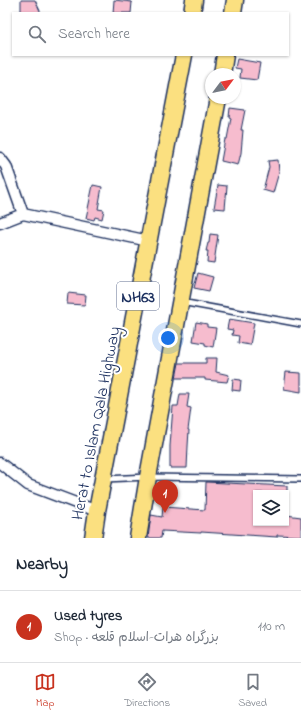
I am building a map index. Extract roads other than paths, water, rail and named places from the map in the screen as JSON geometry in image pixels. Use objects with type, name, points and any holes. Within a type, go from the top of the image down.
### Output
[{"type":"highway","points":[[192,12],[194,0]]},
{"type":"highway","points":[[233,12],[236,0]]},
{"type":"highway","name":"Herat to Islam Qala Highway","points":[[93,538],[184,56]]},
{"type":"highway","points":[[223,68],[226,56]]},
{"type":"highway","name":"NH63","points":[[138,538],[217,104]]},
{"type":"street","points":[[0,158],[6,166],[23,214]]},
{"type":"street","points":[[0,223],[23,214],[149,241]]},
{"type":"street","points":[[0,463],[28,485],[97,511]]},
{"type":"lane","points":[[180,302],[301,324]]},
{"type":"lane","points":[[104,479],[148,477],[301,479]]},
{"type":"place","name":"Used tyres","points":[[165,513]]}]
